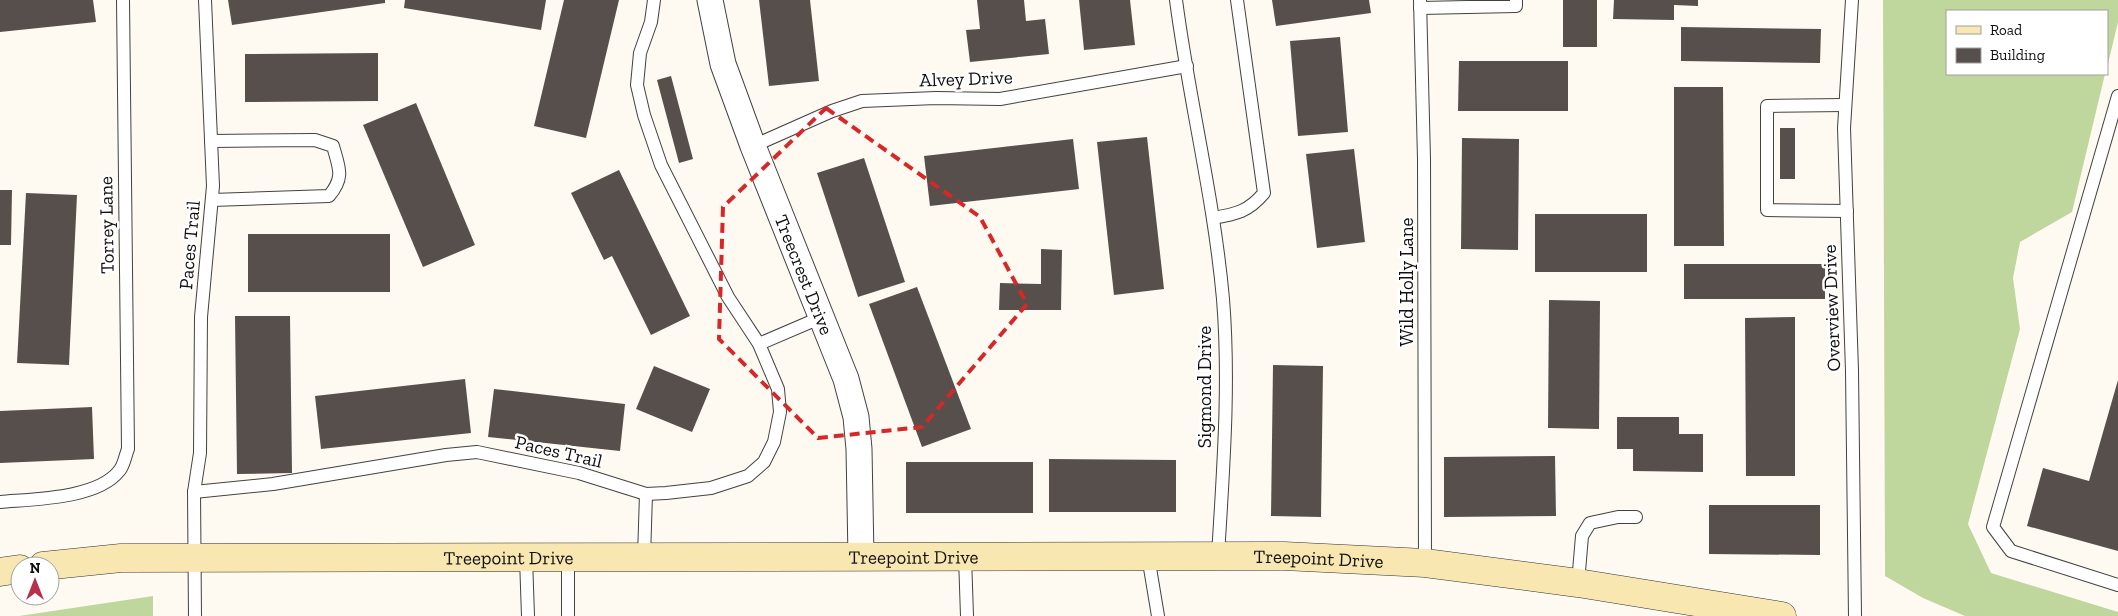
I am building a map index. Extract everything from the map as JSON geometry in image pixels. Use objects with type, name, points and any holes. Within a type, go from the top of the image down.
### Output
[{"type":"street","name":"Treecrest Drive","points":[[710,0],[722,64],[846,379],[856,416],[859,449],[861,557]]},
{"type":"street","name":"Treepoint Drive","points":[[60,563],[121,558],[1284,556],[1425,563],[1578,583],[1676,607],[1782,616]]},
{"type":"lane","name":"Torrey Lane","points":[[0,502],[44,498],[92,489],[110,480],[120,470],[128,449],[124,0]]},
{"type":"lane","name":"Paces Trail","points":[[195,616],[194,492],[200,453],[201,317],[212,200],[205,0]]},
{"type":"lane","name":"Paces Trail","points":[[194,492],[273,484],[446,455],[477,452],[579,473],[646,494],[711,488],[748,476],[764,462],[774,442],[780,412],[778,389],[759,344],[728,297],[661,165],[644,115],[637,85],[640,53],[651,22],[654,0]]},
{"type":"lane","name":"Sigmond Drive","points":[[1176,0],[1213,218],[1223,300],[1226,376],[1218,556]]},
{"type":"lane","points":[[1213,218],[1240,213],[1255,203],[1264,193],[1237,0]]},
{"type":"lane","points":[[1420,4],[1516,6],[1516,0]]},
{"type":"lane","name":"Overview Drive","points":[[1852,0],[1844,128],[1852,371],[1855,616]]},
{"type":"lane","name":"Wild Holly Lane","points":[[1420,4],[1424,158],[1425,563]]},
{"type":"lane","name":"Alvey Drive","points":[[753,146],[832,111],[862,101],[936,98],[1000,99],[1187,66]]},
{"type":"lane","points":[[2118,96],[1993,526],[2011,551],[2118,585]]},
{"type":"lane","points":[[1845,105],[1767,106],[1767,210],[1847,211]]},
{"type":"lane","points":[[211,141],[315,140],[334,146],[340,169],[339,184],[329,196],[212,200]]},
{"type":"lane","points":[[759,344],[822,317]]},
{"type":"lane","points":[[644,557],[646,494]]},
{"type":"lane","points":[[1578,583],[1582,536],[1590,523],[1618,518],[1636,518]]},
{"type":"lane","points":[[1148,556],[1158,616]]},
{"type":"lane","points":[[965,557],[967,616]]},
{"type":"lane","points":[[526,558],[528,616]]},
{"type":"lane","points":[[568,558],[568,616]]},
{"type":"highlighted area","points":[[826,108],[980,217],[1027,304],[922,427],[818,438],[719,339],[723,207]]},
{"type":"green space","points":[[1883,0],[2118,0],[2118,22],[2108,64],[2108,10],[1946,10],[1946,75],[2105,75],[2072,212],[2020,242],[2013,278],[2020,329],[1968,524],[1991,573],[2118,612],[2118,616],[1965,616],[1923,598],[1885,576]]},
{"type":"green space","points":[[153,596],[153,616],[19,616]]},
{"type":"building","points":[[0,0],[93,0],[96,22],[0,32]]},
{"type":"building","points":[[228,0],[385,0],[385,3],[232,25]]},
{"type":"building","points":[[405,0],[546,0],[541,30],[404,8]]},
{"type":"building","points":[[564,0],[619,0],[586,138],[534,126]]},
{"type":"building","points":[[759,0],[810,0],[819,81],[769,86]]},
{"type":"building","points":[[977,0],[1024,0],[1026,21],[1045,19],[1049,54],[970,62],[966,30],[980,29]]},
{"type":"building","points":[[1079,0],[1130,0],[1135,45],[1084,50]]},
{"type":"building","points":[[1272,0],[1369,0],[1371,13],[1276,26]]},
{"type":"building","points":[[1563,0],[1597,0],[1597,47],[1563,47]]},
{"type":"building","points":[[1614,0],[1698,0],[1698,6],[1674,5],[1674,20],[1613,19]]},
{"type":"building","points":[[1681,27],[1821,29],[1820,63],[1681,61]]},
{"type":"building","points":[[1340,37],[1348,132],[1298,136],[1290,41]]},
{"type":"building","points":[[378,53],[378,101],[245,102],[245,54]]},
{"type":"building","points":[[1459,61],[1568,61],[1568,111],[1458,111]]},
{"type":"building","points":[[671,76],[693,159],[679,163],[657,80]]},
{"type":"building","points":[[1674,87],[1723,87],[1724,246],[1674,246]]},
{"type":"building","points":[[416,103],[475,245],[423,267],[363,125]]},
{"type":"building","points":[[1780,128],[1795,128],[1795,179],[1780,179]]},
{"type":"building","points":[[1147,137],[1164,289],[1114,295],[1097,142]]},
{"type":"building","points":[[1462,138],[1519,139],[1518,250],[1461,249]]},
{"type":"building","points":[[1073,139],[1079,189],[930,206],[924,156]]},
{"type":"building","points":[[1354,149],[1365,242],[1317,248],[1306,154]]},
{"type":"building","points":[[864,158],[905,282],[858,297],[817,173]]},
{"type":"building","points":[[619,170],[690,316],[651,335],[612,256],[604,260],[571,193]]},
{"type":"building","points":[[0,190],[12,190],[11,245],[0,245]]},
{"type":"building","points":[[26,193],[77,195],[69,365],[17,363]]},
{"type":"building","points":[[1535,214],[1647,214],[1647,272],[1535,272]]},
{"type":"building","points":[[248,234],[390,234],[390,292],[248,292]]},
{"type":"building","points":[[1041,249],[1062,250],[1061,310],[999,310],[1000,283],[1041,284]]},
{"type":"building","points":[[1684,264],[1825,264],[1825,299],[1684,299]]},
{"type":"building","points":[[917,287],[971,429],[922,447],[869,304]]},
{"type":"building","points":[[1549,300],[1600,301],[1599,429],[1548,428]]},
{"type":"building","points":[[235,316],[290,316],[292,473],[237,474]]},
{"type":"building","points":[[1795,317],[1795,476],[1746,476],[1745,318]]},
{"type":"building","points":[[1273,365],[1323,366],[1321,517],[1271,516]]},
{"type":"building","points":[[654,366],[710,389],[692,432],[636,409]]},
{"type":"building","points":[[465,379],[471,433],[321,449],[315,396]]},
{"type":"building","points":[[2118,380],[2118,551],[2027,526],[2043,468],[2089,481]]},
{"type":"building","points":[[494,389],[625,404],[620,451],[488,437]]},
{"type":"building","points":[[92,407],[94,459],[0,463],[0,411]]},
{"type":"building","points":[[1617,417],[1679,417],[1679,434],[1703,434],[1703,472],[1633,471],[1633,449],[1617,449]]},
{"type":"building","points":[[1555,456],[1556,516],[1444,517],[1444,457]]},
{"type":"building","points":[[1049,459],[1176,460],[1176,512],[1049,512]]},
{"type":"building","points":[[906,462],[1033,462],[1033,513],[906,513]]},
{"type":"building","points":[[1709,505],[1820,505],[1820,555],[1709,554]]}]
